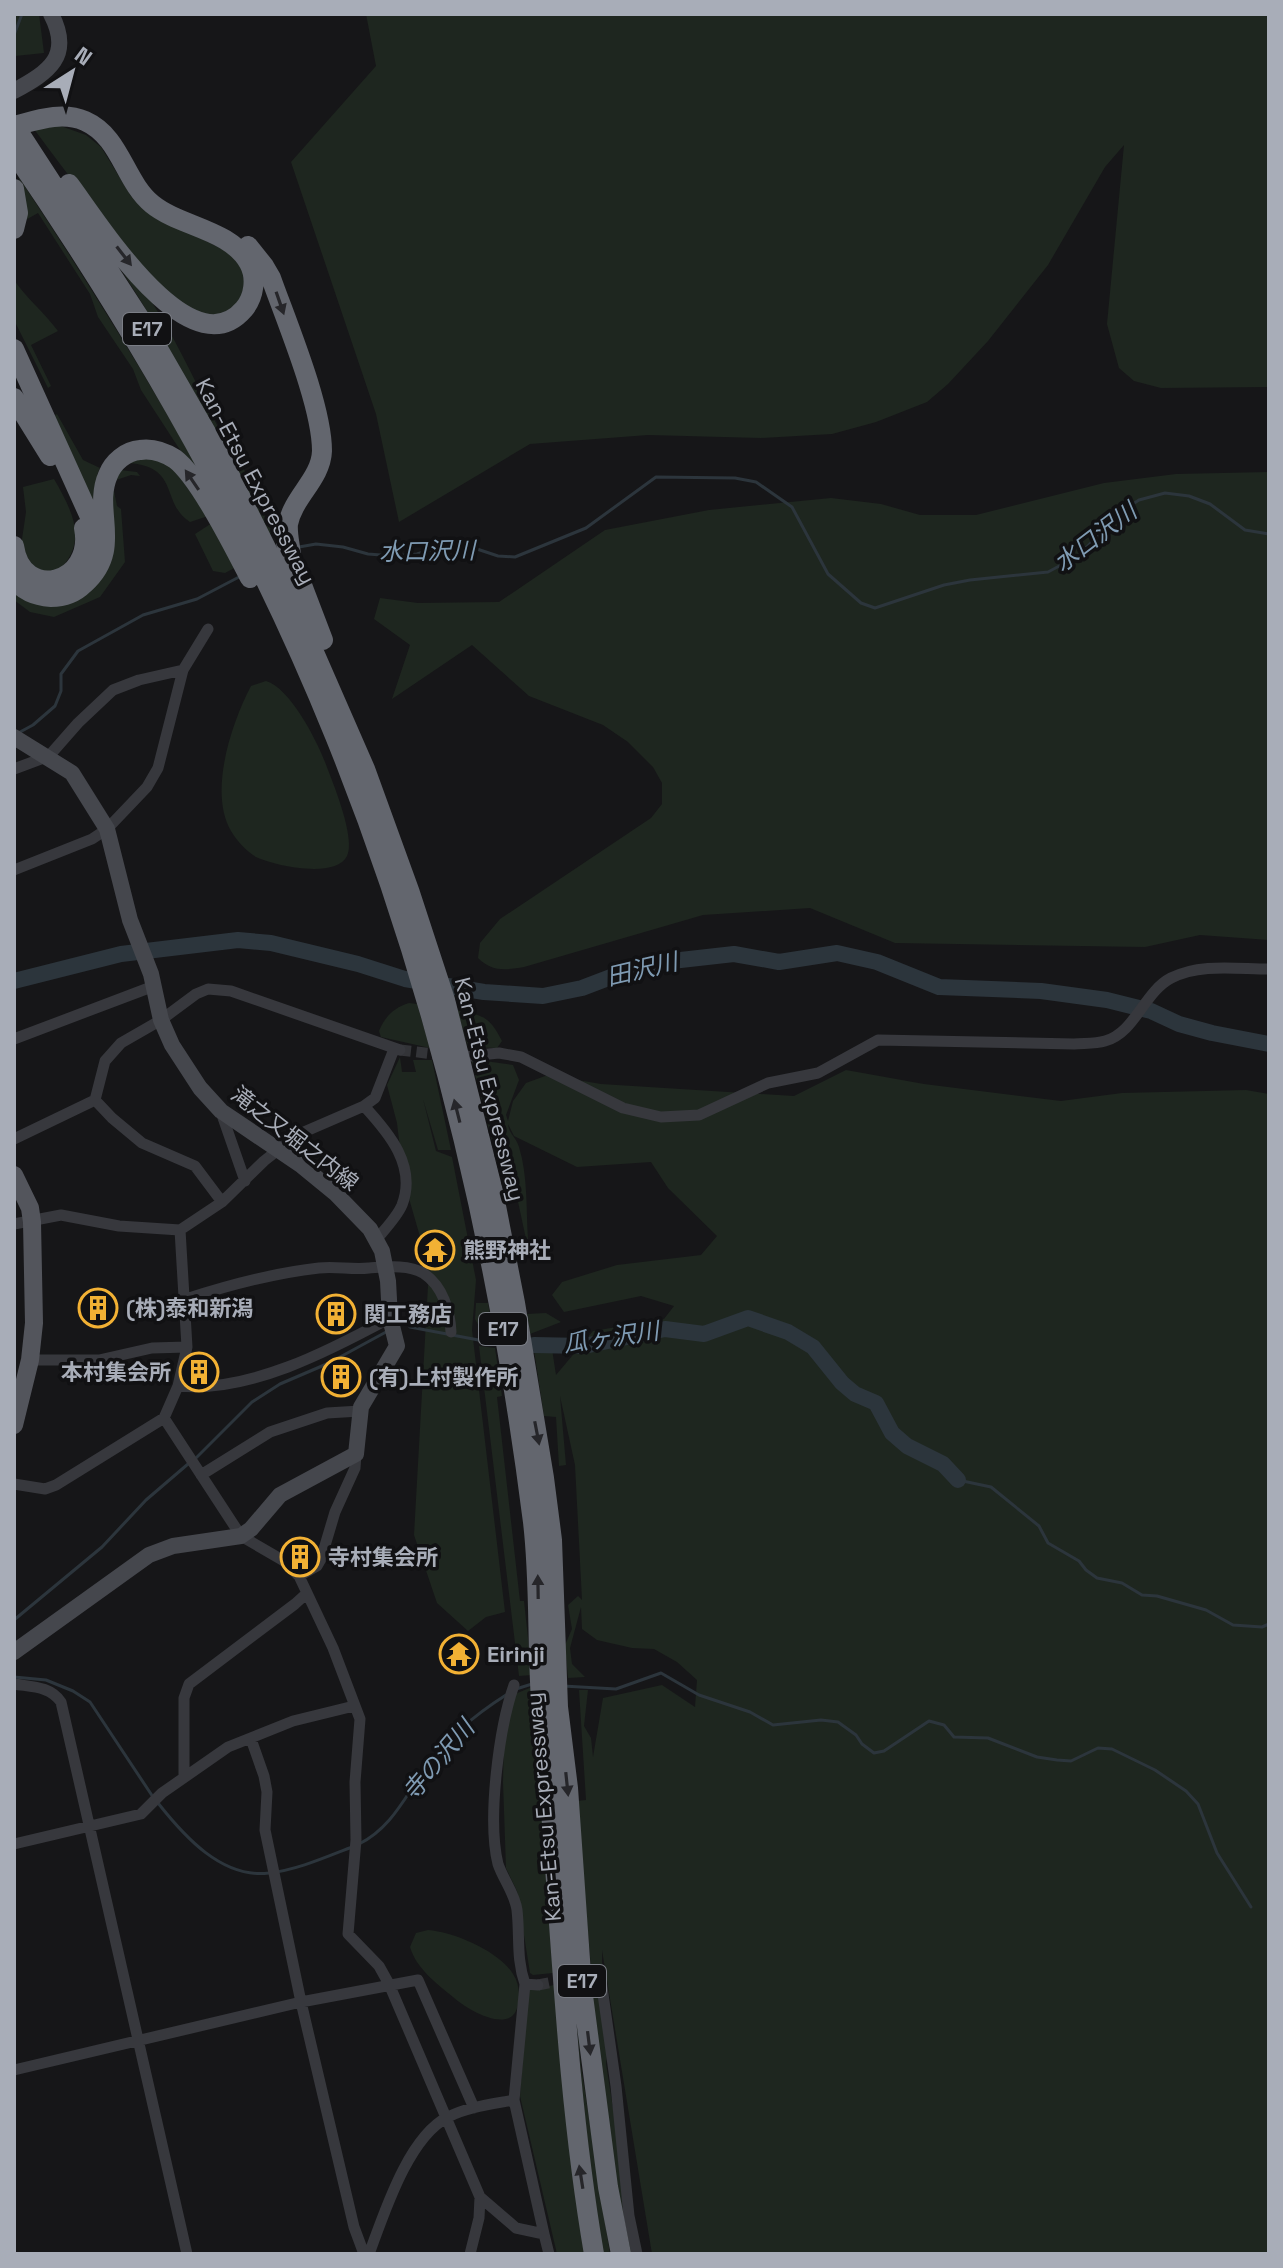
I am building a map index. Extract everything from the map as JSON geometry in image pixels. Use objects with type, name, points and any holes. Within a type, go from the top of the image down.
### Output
[{"type":"highway","points":[[16,128],[62,106],[88,112],[114,131],[142,181],[154,194],[183,213],[233,234],[250,248],[264,266],[304,374],[322,452],[317,469],[293,512],[262,536]]},
{"type":"highway","points":[[58,116],[81,119],[95,126],[114,147],[137,188],[149,202],[164,213],[228,241],[243,256],[249,264],[253,286],[246,307],[227,323],[214,325],[193,320],[168,304],[139,275],[16,128],[58,116]]},
{"type":"highway","name":"Kan-Etsu Expressway","points":[[16,128],[146,328],[262,536],[279,589],[365,769],[494,1196],[539,1447],[552,1540],[548,1664],[550,1707],[579,2163],[594,2254]]},
{"type":"highway","points":[[14,189],[18,213],[14,229]]},
{"type":"highway","points":[[14,349],[90,517],[96,547],[86,571],[64,587],[37,588],[14,577]]},
{"type":"highway","points":[[14,367],[64,479],[84,530],[85,547],[79,564],[60,579],[43,581],[26,573],[16,558],[14,546]]},
{"type":"highway","points":[[14,398],[64,479]]},
{"type":"highway","points":[[14,577],[25,589],[48,597],[72,593],[86,583],[99,566],[104,550],[104,489],[107,476],[119,460],[135,450],[156,450],[182,466],[262,536],[291,555],[279,589]]},
{"type":"highway","points":[[262,536],[279,589]]},
{"type":"highway","name":"Kan-Etsu Expressway","points":[[279,589],[288,650],[311,680],[417,940]]},
{"type":"highway","name":"Kan-Etsu Expressway","points":[[550,1707],[568,1788],[582,1988],[608,2187],[621,2254]]},
{"type":"main road","points":[[14,91],[47,71],[56,60],[60,35],[51,14]]},
{"type":"main road","name":"滝之又堀之内線","points":[[14,737],[72,773],[107,829],[132,927],[152,980],[161,1020],[172,1045],[200,1088],[221,1111],[335,1193],[370,1229],[382,1251],[388,1281],[390,1318],[397,1346],[376,1378],[360,1411],[356,1454]]},
{"type":"main road","points":[[14,1175],[30,1208],[23,1223],[34,1323],[30,1360],[14,1425]]},
{"type":"main road","points":[[14,1652],[149,1555],[173,1546],[241,1536],[251,1529],[280,1495],[356,1454]]},
{"type":"street","points":[[14,870],[80,844],[107,829],[147,787],[158,768],[183,670],[208,629]]},
{"type":"street","points":[[14,769],[49,756],[113,690],[139,680],[183,670]]},
{"type":"street","points":[[470,1056],[499,1053],[521,1057],[623,1108],[661,1117],[699,1115],[768,1083],[818,1073],[878,1040],[1074,1044],[1105,1041],[1114,1038],[1130,1022],[1159,986],[1176,976],[1202,969],[1269,969]]},
{"type":"street","points":[[14,1039],[152,980]]},
{"type":"street","points":[[14,1139],[95,1100],[105,1061],[121,1043],[161,1020],[196,994],[221,988],[369,1037],[397,1050],[375,1098],[364,1106],[297,1135],[222,1202],[180,1230],[119,1226],[61,1215],[23,1223]]},
{"type":"street","points":[[95,1100],[142,1143],[195,1166],[222,1202]]},
{"type":"street","points":[[364,1106],[381,1125],[408,1173],[402,1208],[376,1240]]},
{"type":"street","points":[[221,1111],[245,1181]]},
{"type":"street","points":[[14,1484],[45,1489],[56,1485],[164,1418],[178,1386],[187,1347],[180,1230]]},
{"type":"street","points":[[186,1299],[225,1286],[279,1275],[320,1268],[384,1265],[422,1272],[437,1286],[450,1313],[451,1332]]},
{"type":"street","points":[[178,1386],[193,1388],[241,1382],[330,1349],[390,1318]]},
{"type":"street","points":[[30,1360],[99,1360],[152,1348],[187,1347]]},
{"type":"street","points":[[201,1475],[270,1432],[327,1413],[360,1411]]},
{"type":"street","points":[[164,1418],[241,1536],[284,1561],[299,1576],[333,1648],[360,1719],[355,1782],[356,1845],[348,1934],[379,1966],[389,1984],[480,2197],[479,2218],[470,2254]]},
{"type":"street","points":[[299,1576],[317,1566],[321,1559],[335,1512],[355,1468],[356,1454]]},
{"type":"street","points":[[184,1776],[184,1698],[189,1684],[306,1594]]},
{"type":"street","points":[[14,1684],[45,1689],[61,1702],[187,2254]]},
{"type":"street","points":[[513,1686],[494,1799],[495,1835],[498,1864],[517,1907],[519,1968],[525,1984],[514,2100],[549,2254]]},
{"type":"street","points":[[14,1844],[141,1814],[184,1776],[199,1769],[228,1747],[293,1721],[354,1706]]},
{"type":"street","points":[[251,1739],[267,1792],[265,1830],[301,2002],[354,2227],[366,2254]]},
{"type":"street","points":[[600,1973],[616,2086],[629,2216],[637,2254]]},
{"type":"street","points":[[14,2070],[301,2002],[418,1980],[474,2108]]},
{"type":"street","points":[[525,1984],[538,1985]]},
{"type":"street","points":[[366,2254],[403,2169],[423,2139],[446,2117],[514,2100]]},
{"type":"street","points":[[480,2197],[516,2228],[544,2234]]},
{"type":"shaded area","points":[[14,14],[39,14],[44,53],[15,56]]},
{"type":"shaded area","points":[[366,14],[1269,14],[1269,387],[1161,388],[1134,381],[1119,368],[1107,324],[1124,145],[1105,167],[1048,265],[988,341],[927,402],[876,422],[832,434],[761,438],[648,435],[530,444],[399,522],[376,414],[291,162],[376,66]]},
{"type":"shaded area","points":[[55,124],[86,135],[101,147],[131,196],[144,210],[228,252],[242,268],[246,293],[224,313],[206,316],[188,308],[165,290],[89,203],[33,128]]},
{"type":"shaded area","points":[[18,176],[141,371],[211,491],[208,493],[141,390],[133,369],[98,317],[90,294],[38,213],[22,222]]},
{"type":"shaded area","points":[[110,252],[129,271],[161,316],[225,440],[237,455],[274,532],[267,535],[144,306]]},
{"type":"shaded area","points":[[14,280],[58,331],[31,345],[51,386],[48,388],[14,320]]},
{"type":"shaded area","points":[[57,414],[83,460],[100,468],[97,475],[100,530],[54,416]]},
{"type":"shaded area","points":[[142,455],[170,464],[208,516],[190,522],[181,514],[163,478],[155,470],[126,463]]},
{"type":"shaded area","points":[[120,470],[137,472],[140,476],[131,475],[116,480],[113,486],[117,506],[121,509],[125,562],[100,597],[54,617],[30,612],[14,600],[14,591],[53,603]]},
{"type":"shaded area","points":[[1269,472],[1269,940],[1200,935],[1145,947],[895,943],[810,908],[703,915],[524,967],[494,968],[478,958],[480,943],[500,919],[651,818],[662,804],[662,783],[653,767],[628,742],[603,725],[529,696],[472,645],[392,699],[410,645],[374,619],[380,598],[418,603],[499,602],[605,530],[709,510],[831,498],[881,504],[920,515],[976,515],[1104,483],[1176,474]]},
{"type":"shaded area","points":[[54,479],[75,527],[73,550],[57,572],[35,570],[21,546],[26,512],[23,487]]},
{"type":"shaded area","points":[[212,523],[238,566],[225,573],[213,571],[195,534]]},
{"type":"shaded area","points":[[266,681],[284,693],[309,728],[337,795],[346,823],[349,847],[341,863],[331,867],[290,867],[256,857],[236,838],[224,815],[222,777],[230,737],[251,686]]},
{"type":"shaded area","points":[[409,1003],[417,1004],[430,1048],[381,1037],[379,1031],[387,1017]]},
{"type":"shaded area","points":[[457,1010],[480,1016],[489,1022],[502,1041],[497,1048],[468,1047]]},
{"type":"shaded area","points":[[400,1057],[402,1072],[416,1072],[413,1060],[432,1060],[451,1150],[438,1150],[423,1099],[436,1151],[452,1157],[476,1280],[472,1330],[505,1612],[486,1617],[468,1631],[437,1603],[414,1535],[429,1268],[404,1181],[397,1123],[387,1085]]},
{"type":"shaded area","points":[[471,1059],[513,1065],[519,1080],[506,1115],[508,1121],[513,1101],[526,1083],[548,1075],[601,1084],[794,1096],[846,1070],[924,1084],[1061,1101],[1122,1093],[1246,1090],[1269,1094],[1269,2254],[652,2254],[602,1950],[602,1967],[591,1968],[577,1801],[586,1800],[579,1690],[588,1690],[584,1726],[591,1738],[593,1757],[603,1698],[662,1685],[695,1707],[697,1680],[677,1662],[654,1649],[632,1648],[597,1640],[582,1629],[581,1607],[570,1648],[572,1664],[585,1677],[568,1678],[565,1645],[572,1629],[568,1605],[578,1596],[582,1600],[575,1465],[560,1396],[566,1465],[559,1466],[556,1417],[544,1416],[534,1350],[552,1349],[556,1375],[593,1331],[664,1319],[674,1306],[641,1296],[564,1312],[552,1295],[562,1282],[617,1265],[701,1255],[717,1236],[668,1188],[651,1162],[577,1167],[514,1136],[508,1124],[519,1147],[524,1169],[526,1239],[505,1141],[492,1141]]},
{"type":"shaded area","points":[[476,1303],[488,1303],[493,1332],[480,1328],[475,1319]]},
{"type":"shaded area","points":[[546,1313],[561,1322],[530,1334],[527,1314]]},
{"type":"shaded area","points":[[479,1346],[495,1348],[502,1396],[497,1397],[520,1601],[524,1601],[532,1675],[519,1676]]},
{"type":"shaded area","points":[[532,1687],[553,1973],[533,1975],[530,1973],[517,1891],[506,1868],[503,1782],[504,1738],[515,1694]]},
{"type":"shaded area","points":[[428,1930],[450,1934],[475,1944],[506,1966],[515,1977],[518,1989],[514,2014],[508,2019],[499,2019],[478,2013],[459,2002],[427,1975],[410,1947],[416,1933]]},
{"type":"shaded area","points":[[599,1976],[608,2045],[606,2064],[636,2254],[627,2254],[600,2072],[591,1977]]},
{"type":"shaded area","points":[[574,1983],[581,2066],[610,2254],[603,2254],[593,2186],[582,2085]]},
{"type":"shaded area","points":[[554,1985],[585,2254],[557,2254],[520,2096],[528,1990]]},
{"type":"waterway","points":[[14,35],[22,14]]},
{"type":"waterway","name":"水口沢川","points":[[299,547],[316,544],[394,556],[417,554],[442,546],[465,545],[498,556],[515,557],[586,528],[656,477],[735,478],[756,482],[792,507],[828,574],[861,603],[875,608],[944,585],[1048,572],[1078,556],[1122,511],[1139,500],[1165,493],[1189,496],[1210,504],[1245,530],[1269,534]]},
{"type":"waterway","name":"水口沢川","points":[[20,732],[55,706],[61,691],[61,674],[78,651],[143,615],[197,599],[239,577]]},
{"type":"waterway","name":"田沢川","points":[[14,981],[121,954],[238,940],[271,943],[405,979],[484,992],[543,996],[582,988],[645,964],[734,954],[779,962],[837,953],[877,962],[939,987],[1041,991],[1107,1000],[1151,1011],[1179,1024],[1212,1033],[1269,1044]]},
{"type":"waterway","name":"瓜ヶ沢川","points":[[534,1345],[584,1346],[665,1329],[704,1334],[748,1318],[788,1332],[813,1347],[842,1383],[855,1394],[876,1403],[892,1433],[907,1446],[943,1464],[958,1480]]},
{"type":"waterway","name":"瓜ヶ沢川","points":[[410,1327],[489,1342]]},
{"type":"waterway","name":"瓜ヶ沢川","points":[[195,1459],[252,1402],[280,1384],[329,1363],[386,1332]]},
{"type":"waterway","name":"瓜ヶ沢川","points":[[14,1620],[102,1547],[146,1500],[188,1464]]},
{"type":"waterway","points":[[958,1480],[991,1487],[1039,1526],[1048,1543],[1079,1561],[1097,1578],[1122,1583],[1142,1595],[1157,1596],[1206,1610],[1233,1625],[1262,1627],[1269,1624]]},
{"type":"waterway","points":[[563,1686],[616,1689],[661,1673],[699,1695],[750,1712],[773,1725],[821,1720],[838,1722],[874,1753],[884,1751],[929,1721],[944,1725],[954,1737],[988,1738],[1037,1757],[1071,1761],[1098,1748],[1112,1749],[1155,1770],[1186,1791],[1198,1804],[1217,1853],[1251,1907]]},
{"type":"waterway","name":"寺の沢川","points":[[14,1677],[46,1680],[90,1702],[153,1797]]},
{"type":"waterway","name":"寺の沢川","points":[[516,1689],[532,1684]]},
{"type":"waterway","name":"寺の沢川","points":[[359,1844],[390,1819],[436,1754],[454,1735],[506,1695]]},
{"type":"waterway","name":"寺の沢川","points":[[158,1803],[206,1853],[235,1869],[252,1873],[290,1869],[352,1847]]},
{"type":"tunnel","points":[[400,1050],[443,1055]]},
{"type":"tunnel","points":[[538,1985],[600,1973]]},
{"type":"place","name":"熊野神社","points":[[435,1250]]},
{"type":"place","name":"(株)泰和新潟","points":[[98,1308]]},
{"type":"place","name":"関工務店","points":[[336,1314]]},
{"type":"place","name":"本村集会所","points":[[199,1372]]},
{"type":"place","name":"(有)上村製作所","points":[[341,1377]]},
{"type":"place","name":"寺村集会所","points":[[300,1557]]},
{"type":"place","name":"Eirinji","points":[[459,1654]]}]
